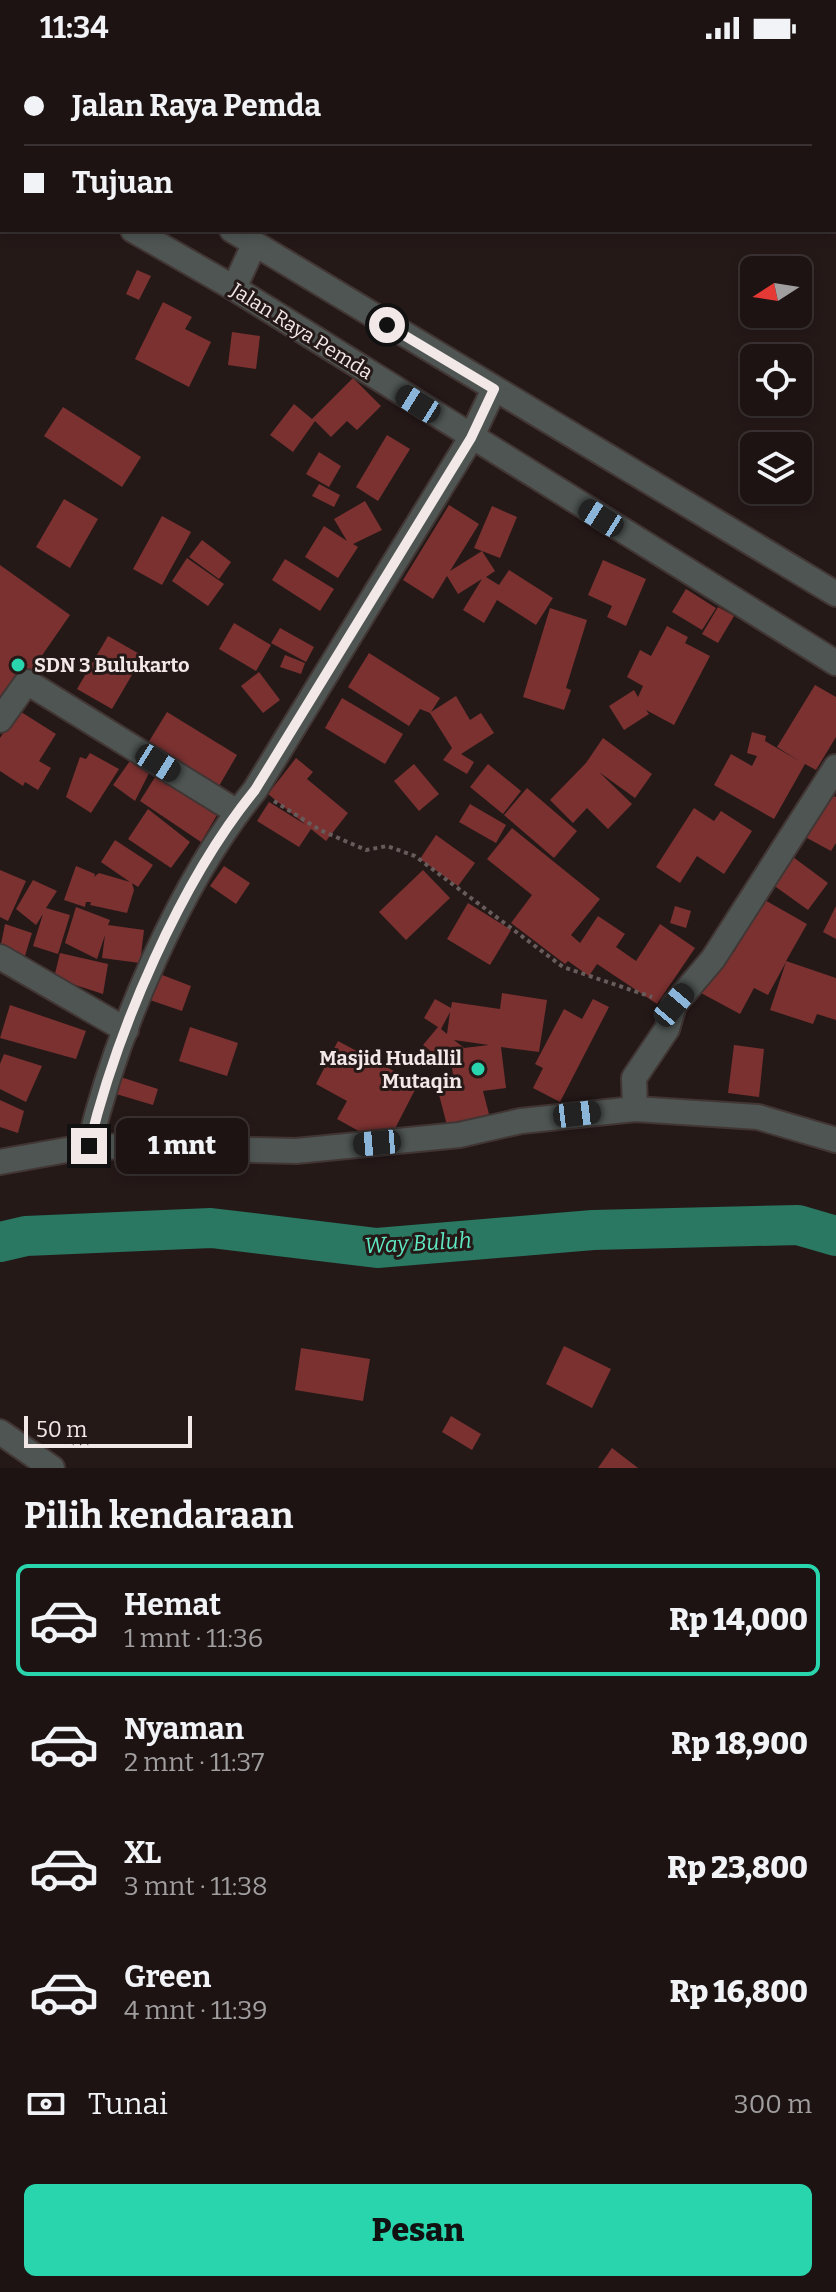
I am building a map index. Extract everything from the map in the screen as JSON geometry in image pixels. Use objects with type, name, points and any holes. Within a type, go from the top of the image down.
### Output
[{"type":"street","name":"Jalan Raya Pemda","points":[[136,232],[234,288],[836,663]]},
{"type":"street","points":[[235,232],[836,594]]},
{"type":"street","points":[[234,288],[254,245]]},
{"type":"street","points":[[89,1146],[101,1095],[137,997],[214,844],[255,790],[471,438],[494,389]]},
{"type":"street","points":[[0,720],[27,682],[237,812]]},
{"type":"street","points":[[635,1109],[634,1078],[667,1029],[674,1005],[713,959],[836,767]]},
{"type":"street","points":[[0,957],[126,1030]]},
{"type":"street","points":[[0,1162],[89,1146],[296,1151],[459,1135],[521,1121],[635,1109],[758,1117],[836,1140]]},
{"type":"street","points":[[0,1432],[52,1468]]},
{"type":"path","points":[[255,790],[320,830],[366,850],[387,846],[415,856],[563,967],[674,1005]]},
{"type":"building","points":[[137,270],[151,276],[139,300],[126,294]]},
{"type":"building","points":[[163,302],[192,317],[185,329],[211,342],[189,387],[135,359]]},
{"type":"building","points":[[232,332],[260,336],[256,369],[228,365]]},
{"type":"building","points":[[353,378],[381,406],[357,430],[347,421],[331,437],[315,421],[293,452],[270,435],[294,404],[312,419]]},
{"type":"building","points":[[63,407],[141,457],[122,487],[44,436]]},
{"type":"building","points":[[387,435],[410,449],[378,501],[356,487]]},
{"type":"building","points":[[319,452],[341,466],[329,487],[306,474]]},
{"type":"building","points":[[319,484],[340,495],[334,507],[312,496]]},
{"type":"building","points":[[64,499],[98,519],[70,568],[36,547]]},
{"type":"building","points":[[365,501],[382,530],[353,544],[358,547],[338,578],[305,557],[324,526],[347,541],[334,519]]},
{"type":"building","points":[[449,505],[479,524],[450,571],[482,551],[495,571],[486,577],[499,585],[509,570],[553,598],[536,625],[497,600],[484,623],[463,610],[482,579],[458,594],[447,576],[433,599],[403,580]]},
{"type":"building","points":[[492,506],[517,517],[500,558],[474,548]]},
{"type":"building","points":[[162,516],[191,532],[162,585],[133,569]]},
{"type":"building","points":[[202,540],[231,562],[219,579],[189,557]]},
{"type":"building","points":[[187,558],[224,584],[208,606],[172,581]]},
{"type":"building","points":[[285,559],[334,589],[320,611],[272,580]]},
{"type":"building","points":[[603,560],[646,579],[626,626],[607,617],[612,606],[588,595]]},
{"type":"building","name":"SDN 3 Bulukarto","points":[[0,565],[70,615],[0,716]]},
{"type":"building","points":[[686,589],[716,608],[702,630],[672,612]]},
{"type":"building","points":[[718,607],[734,616],[718,643],[702,634]]},
{"type":"building","points":[[550,608],[587,620],[566,688],[571,690],[564,710],[523,697]]},
{"type":"building","points":[[234,623],[271,645],[256,671],[219,649]]},
{"type":"building","points":[[667,626],[688,637],[685,643],[710,656],[674,725],[646,710],[649,714],[624,730],[609,706],[634,690],[638,697],[643,686],[627,677],[640,650],[651,656]]},
{"type":"building","points":[[280,628],[314,647],[306,662],[271,643]]},
{"type":"building","points":[[108,636],[143,656],[112,709],[77,689]]},
{"type":"building","points":[[369,653],[440,698],[431,712],[456,696],[470,720],[481,713],[494,733],[461,754],[474,762],[467,774],[443,760],[452,748],[430,713],[420,709],[409,726],[348,687]]},
{"type":"building","points":[[285,655],[305,663],[301,674],[280,667]]},
{"type":"building","points":[[259,672],[280,700],[263,713],[241,686]]},
{"type":"building","points":[[815,685],[836,697],[836,737],[816,770],[805,764],[774,819],[714,785],[731,754],[752,766],[757,756],[747,753],[752,732],[766,736],[765,741],[799,761],[777,747]]},
{"type":"building","points":[[342,698],[403,734],[385,764],[325,728]]},
{"type":"building","points":[[18,710],[56,734],[39,761],[51,768],[38,790],[25,782],[23,786],[0,771],[0,738]]},
{"type":"building","points":[[167,712],[237,755],[219,786],[148,743]]},
{"type":"building","points":[[603,738],[652,774],[635,798],[599,772],[632,804],[608,829],[587,808],[573,823],[550,800],[586,763]]},
{"type":"building","points":[[90,753],[119,769],[91,813],[66,797],[80,757],[86,759]]},
{"type":"building","points":[[132,758],[151,769],[135,801],[113,785]]},
{"type":"building","points":[[296,758],[313,772],[307,779],[348,813],[326,841],[311,829],[299,847],[257,821],[269,802],[306,825],[268,794]]},
{"type":"building","points":[[414,764],[439,794],[419,811],[394,781]]},
{"type":"building","points":[[488,764],[521,791],[503,814],[470,787]]},
{"type":"building","points":[[157,774],[220,810],[201,842],[140,801]]},
{"type":"building","points":[[527,788],[577,831],[554,858],[504,815]]},
{"type":"building","points":[[831,795],[836,797],[836,843],[831,851],[807,838]]},
{"type":"building","points":[[470,804],[506,825],[496,843],[459,822]]},
{"type":"building","points":[[694,808],[714,821],[721,811],[752,831],[724,874],[697,856],[680,883],[656,867]]},
{"type":"building","points":[[148,809],[190,842],[171,868],[128,839]]},
{"type":"building","points":[[512,828],[600,899],[571,935],[580,943],[598,916],[625,934],[616,947],[636,961],[660,924],[695,948],[657,1004],[597,964],[589,976],[568,961],[565,964],[511,923],[532,895],[487,859]]},
{"type":"building","points":[[436,835],[475,863],[458,886],[420,859]]},
{"type":"building","points":[[115,840],[153,865],[138,887],[132,883],[134,890],[127,913],[90,905],[91,902],[86,902],[85,907],[64,900],[76,866],[95,874],[94,877],[99,873],[130,882],[101,862]]},
{"type":"building","points":[[789,854],[828,883],[808,910],[769,882]]},
{"type":"building","points":[[224,866],[250,883],[236,904],[210,886]]},
{"type":"building","points":[[0,870],[26,881],[8,921],[0,917]]},
{"type":"building","points":[[423,870],[450,898],[406,940],[379,912]]},
{"type":"building","points":[[33,880],[57,891],[46,908],[70,915],[58,954],[33,946],[43,914],[36,925],[16,909]]},
{"type":"building","points":[[763,899],[807,924],[786,961],[836,978],[836,1020],[817,1014],[813,1024],[770,1010],[786,962],[768,995],[754,988],[740,1014],[701,993],[722,945],[734,952]]},
{"type":"building","points":[[468,903],[511,930],[490,965],[447,939]]},
{"type":"building","points":[[675,906],[691,911],[686,928],[670,923]]},
{"type":"building","points":[[836,906],[836,939],[823,932]]},
{"type":"building","points":[[76,907],[110,920],[108,925],[144,930],[140,963],[102,958],[105,935],[97,959],[65,943]]},
{"type":"building","points":[[5,924],[32,933],[23,962],[0,949]]},
{"type":"building","points":[[60,953],[108,964],[103,994],[54,978]]},
{"type":"building","points":[[157,973],[191,986],[182,1011],[147,999]]},
{"type":"building","points":[[502,993],[547,1000],[539,1052],[501,1047],[506,1088],[483,1091],[490,1118],[448,1129],[437,1087],[454,1082],[452,1068],[423,1045],[438,1027],[424,1018],[435,999],[451,1008],[452,1002],[500,1009]],"holes":[[[450,1012],[447,1034],[441,1029]],[[454,1040],[489,1045],[464,1048]]]},
{"type":"building","points":[[593,999],[609,1007],[560,1102],[533,1088],[543,1068],[535,1064],[564,1009],[582,1019]]},
{"type":"building","points":[[10,1005],[86,1031],[76,1059],[0,1038]]},
{"type":"building","points":[[190,1027],[238,1043],[227,1076],[179,1061]]},
{"type":"building","points":[[338,1041],[418,1084],[386,1146],[337,1119],[347,1101],[316,1084]]},
{"type":"building","points":[[734,1045],[764,1049],[759,1097],[728,1093]]},
{"type":"building","points":[[4,1054],[42,1066],[26,1102],[0,1089],[0,1064]]},
{"type":"building","points":[[111,1074],[158,1089],[153,1105],[106,1091]]},
{"type":"building","points":[[0,1100],[24,1111],[18,1133],[0,1127]]},
{"type":"building","points":[[564,1346],[611,1369],[592,1408],[546,1384]]},
{"type":"building","points":[[301,1348],[370,1359],[363,1401],[295,1390]]},
{"type":"building","points":[[451,1416],[481,1434],[472,1450],[442,1432]]},
{"type":"building","points":[[612,1448],[638,1468],[598,1468]]},
{"type":"waterway","name":"Way Buluh","points":[[0,1242],[26,1236],[211,1228],[377,1248],[593,1230],[798,1225],[836,1236]]},
{"type":"place","name":"SDN 3 Bulukarto","points":[[18,665]]},
{"type":"place","name":"Masjid Hudallil Mutaqin","points":[[478,1069]]},
{"type":"route","points":[[89,1146],[101,1095],[137,997],[214,844],[255,790],[471,438],[494,389],[387,325]]}]
